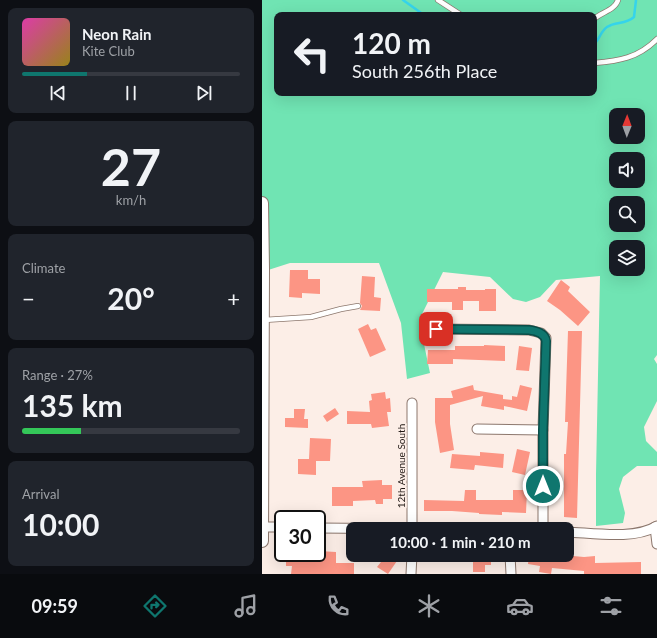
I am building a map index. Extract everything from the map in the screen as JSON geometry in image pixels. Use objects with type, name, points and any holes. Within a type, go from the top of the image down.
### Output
[{"type":"main road","points":[[262,203],[262,541]]},
{"type":"street","points":[[436,329],[529,330],[542,334],[546,341],[543,430],[543,522]]},
{"type":"street","name":"12th Avenue South","points":[[412,403],[412,522]]},
{"type":"street","points":[[477,429],[543,430]]},
{"type":"street","points":[[574,532],[627,534],[642,532],[656,526],[657,544]]},
{"type":"street","points":[[263,527],[274,528]]},
{"type":"street","points":[[326,528],[346,528]]},
{"type":"street","points":[[411,574],[412,562]]},
{"type":"street","points":[[510,562],[511,574]]},
{"type":"lane","points":[[438,0],[456,12]]},
{"type":"lane","points":[[597,16],[617,4],[618,0]]},
{"type":"lane","points":[[597,63],[613,62],[628,58],[640,52],[657,40]]},
{"type":"lane","points":[[263,320],[311,317],[358,306]]},
{"type":"green space","points":[[262,0],[657,0],[657,355],[654,359],[657,364],[657,401],[644,427],[646,441],[657,452],[657,466],[637,466],[623,477],[619,489],[625,513],[623,523],[596,526],[600,276],[556,280],[540,297],[526,302],[513,299],[490,277],[443,272],[419,320],[430,373],[407,379],[401,323],[379,263],[290,263],[262,272]]},
{"type":"building","points":[[290,270],[308,270],[308,279],[320,279],[320,294],[302,293],[302,298],[289,297]]},
{"type":"building","points":[[362,276],[375,277],[374,297],[381,298],[380,311],[360,310],[362,306],[360,303]]},
{"type":"building","points":[[561,280],[570,287],[568,291],[590,312],[578,326],[547,301]]},
{"type":"building","points":[[458,287],[466,287],[466,290],[496,289],[496,311],[479,311],[479,301],[463,301],[463,310],[452,310],[452,302],[427,302],[427,289],[458,289]]},
{"type":"building","points":[[368,324],[371,330],[376,328],[386,350],[370,357],[358,329]]},
{"type":"building","points":[[568,331],[582,331],[577,518],[564,517],[564,454],[566,454],[568,422],[565,422]]},
{"type":"building","points":[[455,346],[505,346],[505,361],[453,359],[453,364],[427,364],[428,350],[455,350]]},
{"type":"building","points":[[519,346],[532,348],[529,371],[516,370]]},
{"type":"building","points":[[473,385],[474,390],[503,395],[503,399],[512,400],[512,396],[517,397],[520,385],[532,388],[527,411],[504,406],[504,410],[481,406],[483,396],[450,405],[450,424],[454,450],[440,453],[435,422],[435,398],[453,398],[451,391]]},
{"type":"building","points":[[385,392],[386,399],[390,398],[391,412],[387,412],[389,426],[372,428],[371,424],[347,424],[347,411],[370,412],[369,401],[372,400],[371,394]]},
{"type":"building","points":[[335,408],[339,414],[327,422],[323,416]]},
{"type":"building","points":[[294,409],[305,409],[304,419],[308,419],[308,428],[285,427],[285,418],[294,418]]},
{"type":"building","points":[[310,438],[331,439],[330,461],[316,461],[316,475],[298,474],[298,459],[309,459]]},
{"type":"building","points":[[517,449],[530,452],[525,475],[512,472]]},
{"type":"building","points":[[480,452],[504,454],[503,468],[475,465],[474,470],[450,468],[452,454],[480,456]]},
{"type":"building","points":[[382,480],[382,485],[392,485],[392,499],[383,499],[383,504],[376,504],[375,500],[353,501],[353,506],[332,506],[332,487],[363,487],[362,481]]},
{"type":"building","points":[[465,490],[476,490],[476,500],[513,500],[513,490],[527,490],[526,513],[502,512],[502,515],[452,511],[424,511],[424,500],[464,501]]},
{"type":"building","points":[[326,551],[336,552],[336,563],[354,563],[354,574],[291,574],[292,566],[286,566],[286,562],[326,562]]},
{"type":"building","points":[[574,556],[595,556],[595,563],[641,562],[641,574],[584,574],[584,571],[552,568],[551,574],[539,572],[540,566],[528,564],[528,562],[574,562]]},
{"type":"building","points":[[381,562],[396,562],[388,574],[377,567]]},
{"type":"building","points":[[473,562],[491,562],[491,565],[485,565],[485,572],[473,572]]},
{"type":"waterway","points":[[403,0],[420,12]]},
{"type":"waterway","points":[[597,40],[603,31],[610,25],[627,21],[634,17],[636,0]]},
{"type":"route","points":[[436,329],[529,330],[539,332],[545,336],[546,355],[543,430],[543,486]]}]
